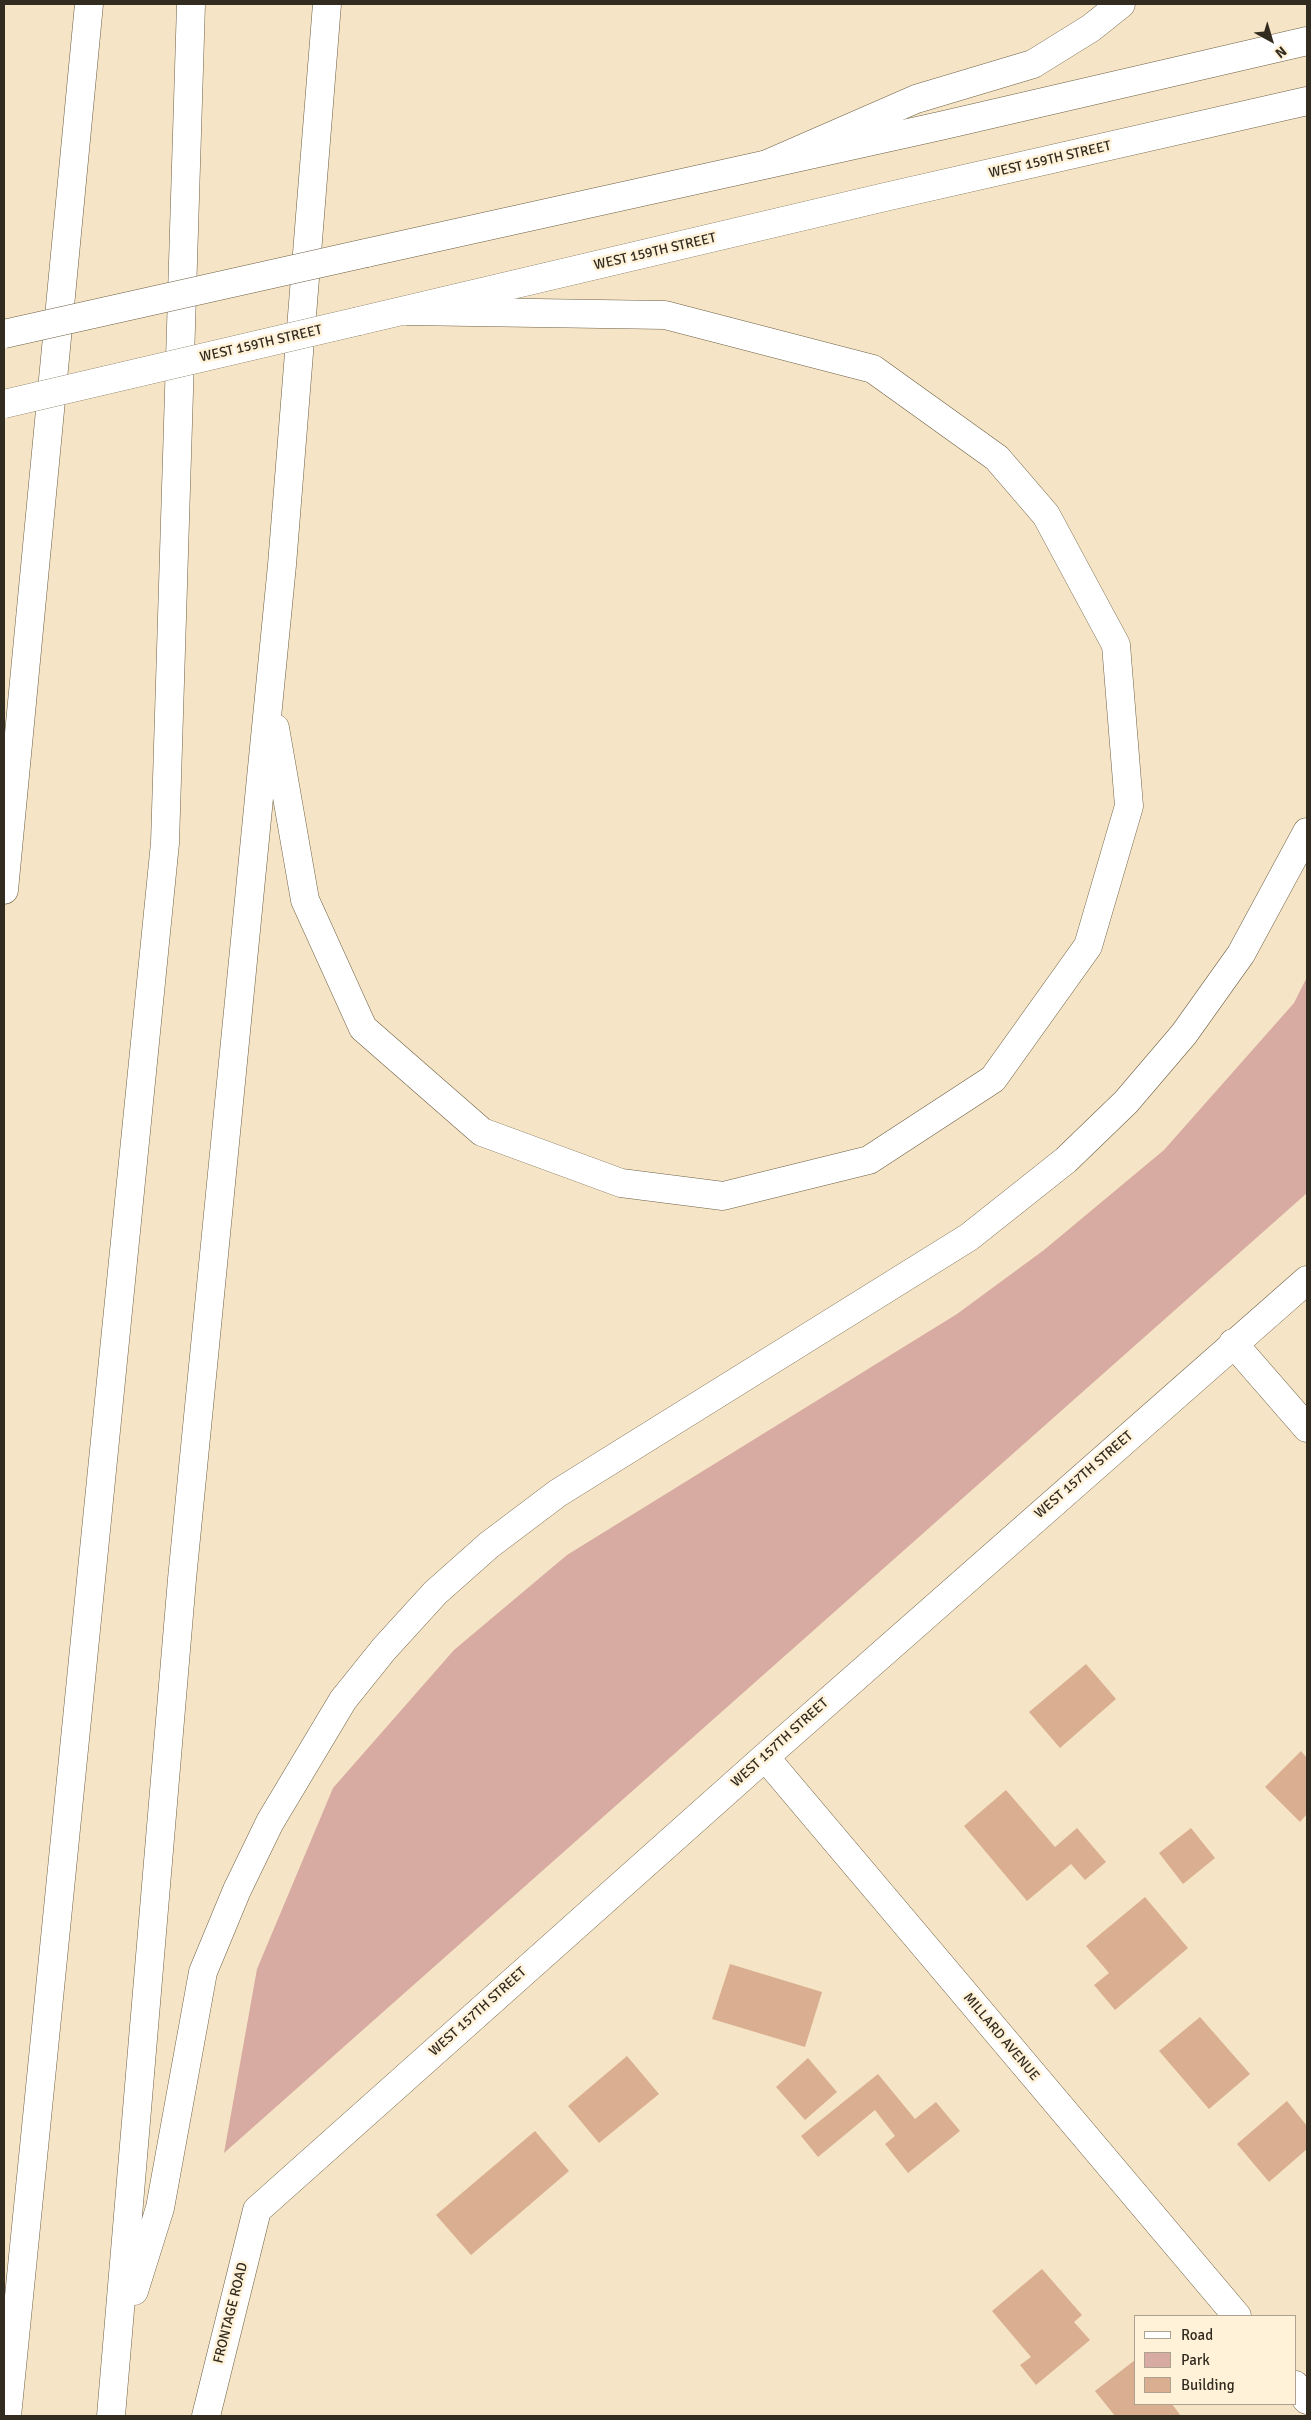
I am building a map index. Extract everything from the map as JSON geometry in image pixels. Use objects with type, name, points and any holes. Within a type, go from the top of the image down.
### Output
[{"type":"main road","points":[[4,890],[90,4]]},
{"type":"main road","points":[[7,2416],[165,842],[191,4]]},
{"type":"main road","points":[[767,164],[916,99],[1033,64],[1092,28],[1121,4]]},
{"type":"main road","points":[[111,2416],[182,1579],[283,555],[328,11]]},
{"type":"main road","points":[[4,334],[366,252],[940,126],[1307,41]]},
{"type":"main road","name":"WEST 159TH STREET","points":[[4,404],[407,311],[885,197],[1307,101]]},
{"type":"main road","points":[[269,693],[305,900],[363,1028],[482,1132],[621,1184],[723,1196],[869,1160],[993,1079],[1088,946],[1129,806],[1116,645],[1046,515],[996,458],[873,369],[674,318],[655,315],[407,311]]},
{"type":"main road","points":[[118,2340],[160,2208],[203,1972],[237,1890],[270,1822],[343,1700],[384,1649],[436,1593],[489,1545],[558,1492],[968,1237],[1066,1160],[1126,1102],[1184,1034],[1241,954],[1307,832]]},
{"type":"main road","name":"WEST 157TH STREET","points":[[256,2210],[765,1757],[1233,1343],[1307,1280]]},
{"type":"main road","points":[[1233,1343],[1307,1428]]},
{"type":"main road","name":"MILLARD AVENUE","points":[[765,1757],[1236,2315]]},
{"type":"main road","name":"FRONTAGE ROAD","points":[[206,2416],[256,2210]]},
{"type":"main road","points":[[1296,2386],[1307,2400]]},
{"type":"green space","points":[[1307,977],[1307,1193],[224,2153],[257,1969],[333,1788],[454,1650],[567,1555],[957,1314],[1044,1250],[1164,1150],[1294,1003]]},
{"type":"building","points":[[1086,1664],[1116,1699],[1060,1748],[1029,1712]]},
{"type":"building","points":[[1301,1751],[1307,1758],[1307,1814],[1300,1822],[1265,1787]]},
{"type":"building","points":[[1006,1790],[1055,1847],[1077,1828],[1106,1862],[1085,1880],[1071,1864],[1027,1901],[964,1826]]},
{"type":"building","points":[[1191,1828],[1215,1858],[1183,1884],[1159,1853]]},
{"type":"building","points":[[1145,1897],[1188,1948],[1115,2010],[1094,1985],[1109,1973],[1086,1946]]},
{"type":"building","points":[[730,1964],[822,1992],[805,2047],[712,2019]]},
{"type":"building","points":[[1200,2017],[1250,2074],[1209,2109],[1159,2051]]},
{"type":"building","points":[[627,2056],[659,2094],[599,2143],[568,2106]]},
{"type":"building","points":[[808,2058],[837,2092],[805,2120],[776,2087]]},
{"type":"building","points":[[878,2074],[915,2119],[936,2102],[960,2131],[908,2173],[885,2144],[895,2136],[875,2110],[818,2157],[801,2136]]},
{"type":"building","points":[[1287,2101],[1307,2126],[1307,2149],[1269,2182],[1237,2144]]},
{"type":"building","points":[[535,2131],[569,2171],[471,2255],[436,2215]]},
{"type":"building","points":[[1042,2269],[1082,2315],[1074,2322],[1090,2340],[1036,2385],[1020,2365],[1031,2357],[992,2311]]},
{"type":"building","points":[[1134,2361],[1134,2405],[1173,2405],[1181,2416],[1115,2416],[1095,2391]]}]
